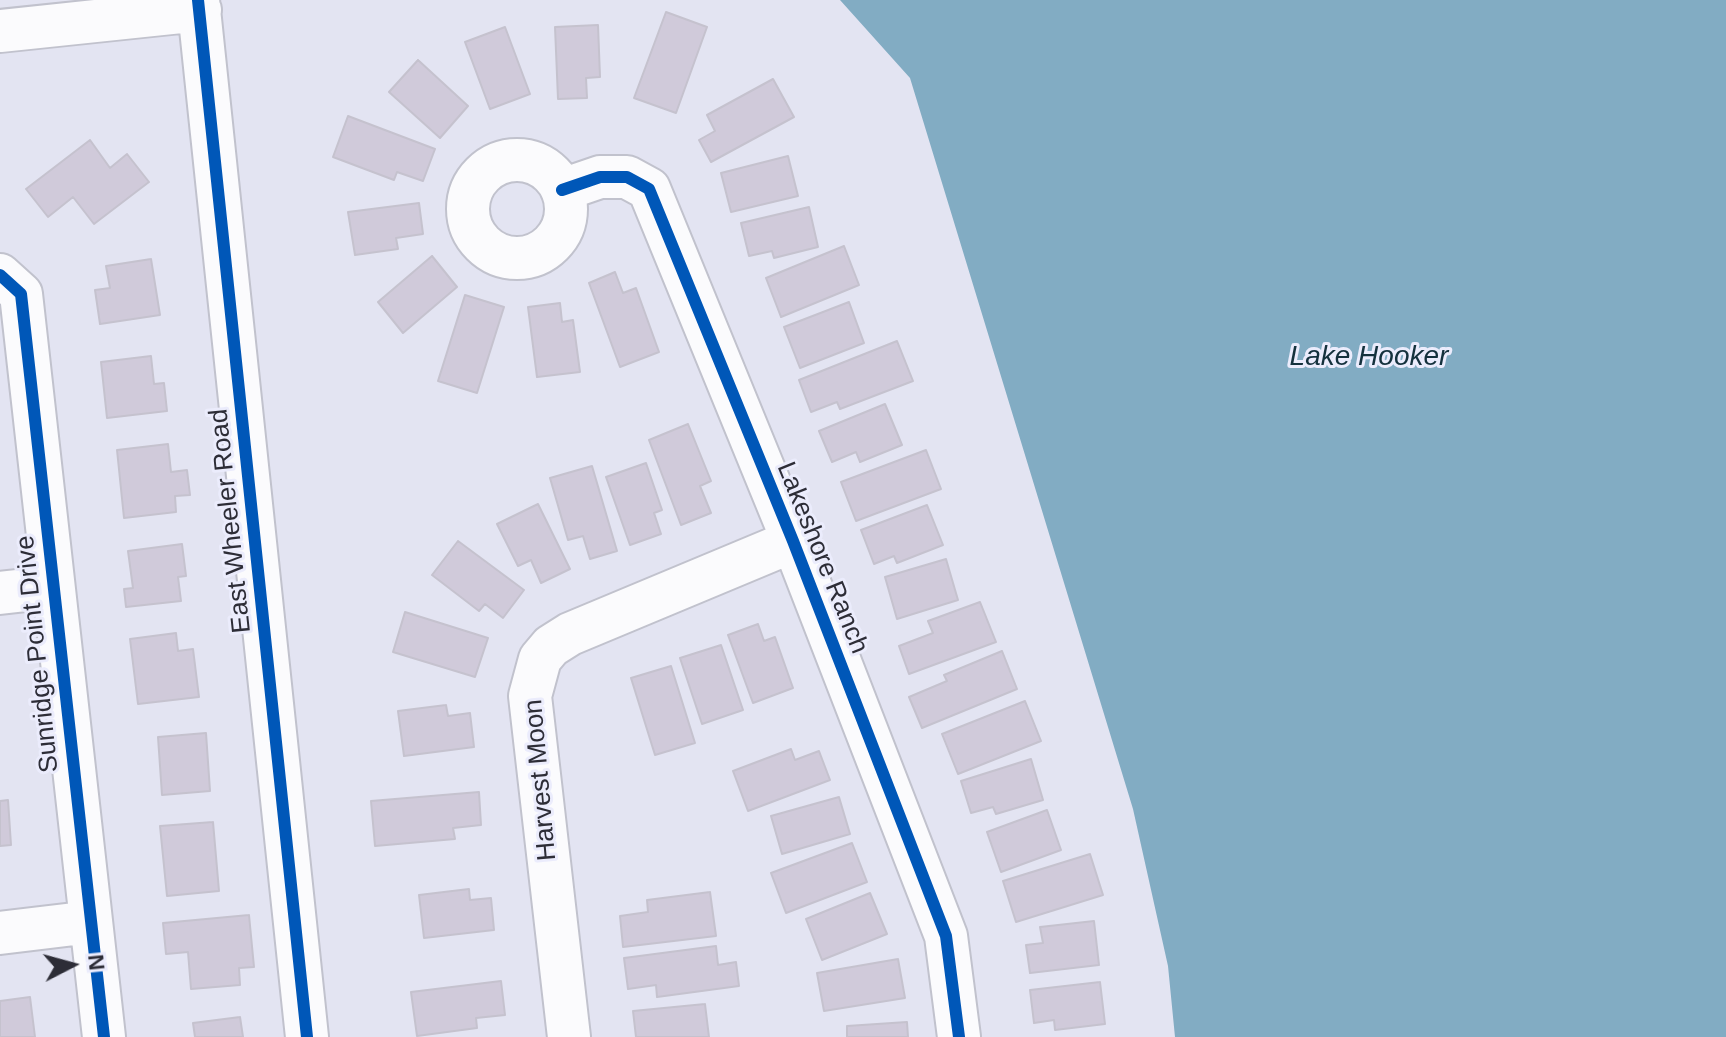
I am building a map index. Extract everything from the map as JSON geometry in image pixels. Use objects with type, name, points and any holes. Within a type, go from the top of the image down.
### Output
[{"type":"street","points":[[0,31],[199,5]]},
{"type":"street","name":"East Wheeler Road","points":[[199,5],[307,1037]]},
{"type":"street","name":"Lakeshore Ranch","points":[[562,190],[600,177],[627,177],[649,189],[793,541],[946,936],[959,1037]]},
{"type":"street","name":"Sunridge Point Drive","points":[[0,275],[21,294],[104,1037]]},
{"type":"street","name":"Harvest Moon","points":[[569,1037],[530,696],[540,659],[551,646],[570,634],[793,541]]},
{"type":"street","points":[[0,593],[53,587]]},
{"type":"street","points":[[0,933],[91,922]]},
{"type":"water","name":"Lake Hooker","points":[[840,0],[1726,0],[1726,1037],[1175,1037],[1168,966],[1133,809],[910,78]]},
{"type":"building","points":[[666,12],[707,27],[676,113],[634,98]]},
{"type":"building","points":[[598,25],[600,77],[586,78],[587,98],[558,99],[555,27]]},
{"type":"building","points":[[505,27],[530,94],[490,109],[465,42]]},
{"type":"building","points":[[418,60],[468,106],[440,138],[389,92]]},
{"type":"building","points":[[773,79],[794,117],[711,162],[699,140],[715,131],[707,115]]},
{"type":"building","points":[[348,116],[435,149],[423,181],[397,172],[394,180],[333,157]]},
{"type":"building","points":[[90,140],[110,168],[127,154],[149,182],[94,224],[73,197],[48,217],[26,189]]},
{"type":"building","points":[[788,156],[798,196],[731,212],[721,173]]},
{"type":"building","points":[[419,203],[423,234],[396,238],[398,249],[355,255],[348,212]]},
{"type":"building","points":[[809,207],[818,247],[774,258],[772,251],[749,256],[741,223]]},
{"type":"building","points":[[844,246],[859,285],[781,317],[766,278]]},
{"type":"building","points":[[432,256],[457,287],[403,333],[378,302]]},
{"type":"building","points":[[151,259],[160,315],[100,324],[95,290],[110,288],[106,266]]},
{"type":"building","points":[[615,272],[623,293],[636,288],[659,352],[620,367],[589,283]]},
{"type":"building","points":[[465,295],[504,307],[477,393],[438,381]]},
{"type":"building","points":[[849,302],[864,343],[800,368],[784,327]]},
{"type":"building","points":[[560,303],[562,322],[573,320],[580,372],[537,377],[528,307]]},
{"type":"building","points":[[897,341],[913,381],[840,409],[837,402],[811,412],[799,380]]},
{"type":"building","points":[[151,356],[154,384],[164,383],[167,411],[107,418],[101,362]]},
{"type":"building","points":[[885,404],[902,445],[860,462],[856,452],[832,462],[819,431]]},
{"type":"building","points":[[688,424],[711,481],[700,486],[711,513],[681,525],[649,440]]},
{"type":"building","points":[[168,444],[171,472],[187,470],[190,495],[175,496],[176,512],[124,518],[117,450]]},
{"type":"building","points":[[926,450],[941,489],[856,521],[841,482]]},
{"type":"building","points":[[646,463],[662,510],[654,513],[661,534],[630,545],[606,477]]},
{"type":"building","points":[[592,466],[617,551],[590,559],[583,536],[568,540],[550,478]]},
{"type":"building","points":[[538,504],[570,569],[541,583],[531,560],[518,566],[497,524]]},
{"type":"building","points":[[927,505],[943,545],[897,563],[894,556],[874,564],[861,530]]},
{"type":"building","points":[[458,541],[524,590],[503,618],[485,604],[479,611],[432,575]]},
{"type":"building","points":[[182,544],[186,576],[178,577],[181,601],[126,607],[124,589],[133,588],[128,551]]},
{"type":"building","points":[[946,559],[958,600],[897,619],[885,577]]},
{"type":"building","points":[[980,602],[996,642],[909,674],[899,646],[933,633],[928,621]]},
{"type":"building","points":[[405,612],[488,638],[475,677],[393,652]]},
{"type":"building","points":[[758,624],[764,641],[775,637],[793,688],[753,703],[728,635]]},
{"type":"building","points":[[176,633],[178,651],[193,649],[199,697],[138,704],[130,639]]},
{"type":"building","points":[[721,645],[743,710],[702,724],[680,658]]},
{"type":"building","points":[[1002,651],[1017,689],[922,728],[909,697],[947,681],[944,675]]},
{"type":"building","points":[[671,666],[695,743],[655,755],[631,678]]},
{"type":"building","points":[[1025,701],[1041,741],[958,774],[942,734]]},
{"type":"building","points":[[446,705],[448,716],[470,713],[474,747],[404,756],[398,711]]},
{"type":"building","points":[[206,733],[210,791],[162,795],[158,737]]},
{"type":"building","points":[[791,749],[795,760],[819,751],[830,780],[748,811],[733,771]]},
{"type":"building","points":[[1031,759],[1043,800],[996,814],[993,807],[971,813],[961,781]]},
{"type":"building","points":[[479,792],[481,825],[453,828],[455,839],[375,846],[371,801]]},
{"type":"building","points":[[839,797],[850,834],[782,854],[771,816]]},
{"type":"building","points":[[8,800],[11,845],[0,846],[0,801]]},
{"type":"building","points":[[1047,810],[1061,850],[1001,872],[987,832]]},
{"type":"building","points":[[213,822],[219,891],[167,896],[160,826]]},
{"type":"building","points":[[852,843],[867,882],[786,913],[771,873]]},
{"type":"building","points":[[1090,854],[1103,895],[1016,922],[1003,881]]},
{"type":"building","points":[[469,889],[470,900],[491,898],[494,930],[424,938],[419,895]]},
{"type":"building","points":[[710,892],[716,936],[623,947],[620,916],[648,912],[647,900]]},
{"type":"building","points":[[870,893],[887,934],[822,960],[806,919]]},
{"type":"building","points":[[249,915],[254,967],[239,968],[240,985],[191,989],[188,952],[166,954],[163,923]]},
{"type":"building","points":[[1094,921],[1099,965],[1030,973],[1026,945],[1043,943],[1040,927]]},
{"type":"building","points":[[716,946],[718,965],[736,962],[739,986],[657,997],[656,985],[628,989],[624,958]]},
{"type":"building","points":[[898,959],[905,998],[824,1011],[817,973]]},
{"type":"building","points":[[501,981],[505,1015],[476,1018],[477,1028],[417,1036],[411,992]]},
{"type":"building","points":[[1100,982],[1105,1024],[1055,1030],[1054,1020],[1034,1023],[1030,990]]},
{"type":"building","points":[[30,997],[35,1037],[0,1037],[0,1001]]},
{"type":"building","points":[[705,1004],[709,1037],[636,1037],[633,1011]]},
{"type":"building","points":[[240,1017],[243,1037],[195,1037],[193,1023]]},
{"type":"building","points":[[907,1022],[908,1037],[847,1037],[847,1026]]},
{"type":"cycle path","points":[[198,0],[307,1037]]},
{"type":"cycle path","points":[[562,190],[600,177],[627,177],[649,189],[793,541],[946,936],[959,1037]]},
{"type":"cycle path","points":[[0,275],[21,294],[104,1037]]}]
